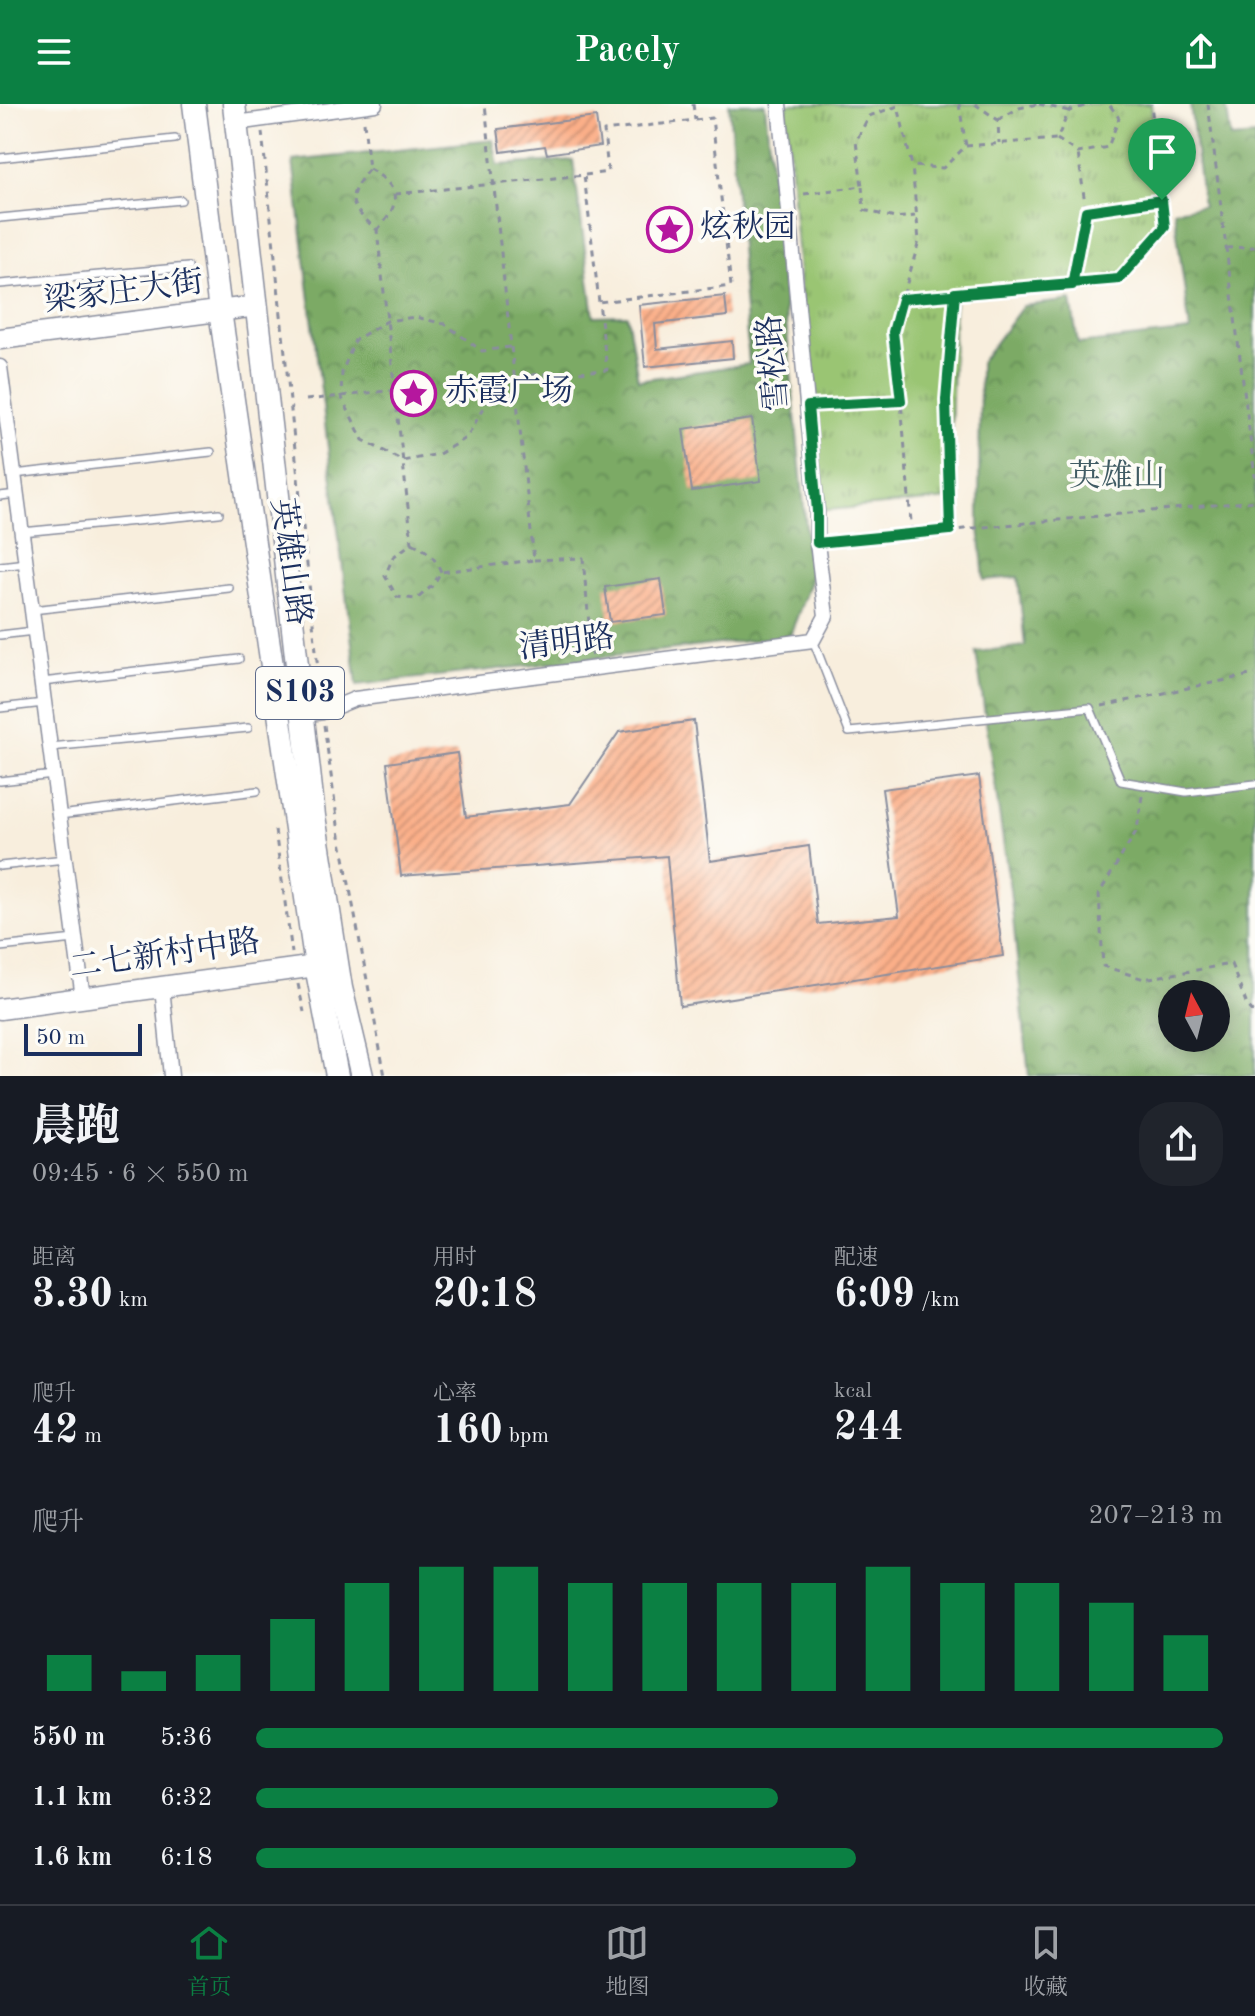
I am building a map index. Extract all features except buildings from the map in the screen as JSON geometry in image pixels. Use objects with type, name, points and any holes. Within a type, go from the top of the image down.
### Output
[{"type":"main road","name":"英雄山路","points":[[194,104],[220,311],[326,963],[346,1017],[362,1076]]},
{"type":"main road","name":"英雄山路","points":[[235,113],[257,306],[312,714],[314,816],[337,1076]]},
{"type":"street","name":"雪松路","points":[[779,104],[826,616],[813,640]]},
{"type":"street","points":[[235,113],[260,121],[368,105]]},
{"type":"street","name":"梁家庄大街","points":[[0,339],[257,306]]},
{"type":"street","points":[[0,367],[4,425],[17,494],[83,998]]},
{"type":"street","name":"清明路","points":[[312,714],[355,699],[813,640]]},
{"type":"street","name":"二七新村中路","points":[[0,1009],[326,963]]},
{"type":"street","points":[[162,987],[171,1076]]},
{"type":"lane","points":[[0,158],[175,139]]},
{"type":"lane","points":[[0,218],[181,200]]},
{"type":"lane","points":[[0,284],[188,267]]},
{"type":"lane","points":[[14,474],[211,452]]},
{"type":"lane","points":[[0,496],[17,494]]},
{"type":"lane","points":[[22,532],[219,513]]},
{"type":"lane","points":[[0,566],[26,563]]},
{"type":"lane","points":[[32,610],[229,588]]},
{"type":"lane","points":[[0,635],[35,631]]},
{"type":"lane","points":[[813,640],[849,732],[1090,708],[1121,781],[1186,792],[1255,784]]},
{"type":"lane","points":[[42,682],[239,659]]},
{"type":"lane","points":[[0,708],[44,703]]},
{"type":"lane","points":[[50,747],[248,728]]},
{"type":"lane","points":[[0,781],[54,775]]},
{"type":"lane","points":[[59,815],[257,791]]},
{"type":"lane","points":[[0,866],[65,859]]},
{"type":"lane","points":[[0,947],[75,939]]},
{"type":"path","points":[[485,104],[534,560]]},
{"type":"path","points":[[693,104],[695,120]]},
{"type":"path","points":[[959,104],[966,146]]},
{"type":"path","points":[[975,104],[998,120]]},
{"type":"path","points":[[998,120],[1019,108],[1038,104],[1069,111],[1091,104]]},
{"type":"path","points":[[912,166],[943,168],[966,146],[1057,139],[1078,153],[1108,147],[1119,118],[1109,104]]},
{"type":"path","points":[[902,299],[1119,279],[1165,227],[1151,104]]},
{"type":"path","points":[[1208,104],[1255,477]]},
{"type":"path","points":[[368,105],[369,169],[356,185],[352,198],[355,211],[377,230],[412,543]]},
{"type":"path","points":[[912,534],[893,332],[919,241],[912,166],[898,106],[869,116],[856,141],[864,210],[895,218],[916,216]]},
{"type":"path","points":[[1057,139],[1069,111]]},
{"type":"path","points":[[395,194],[608,172],[604,131],[712,118],[731,286],[599,302]]},
{"type":"path","points":[[998,120],[999,143]]},
{"type":"path","points":[[260,121],[319,681]]},
{"type":"path","points":[[1072,285],[1086,211],[1078,153]]},
{"type":"path","points":[[369,169],[383,176],[395,194],[393,214],[377,230]]},
{"type":"path","points":[[514,376],[607,370],[584,175]]},
{"type":"path","points":[[788,196],[862,186]]},
{"type":"path","points":[[1086,211],[1162,200]]},
{"type":"path","points":[[1226,248],[1255,247]]},
{"type":"path","points":[[950,530],[946,400],[955,293]]},
{"type":"path","points":[[511,346],[482,351],[445,324],[415,317],[387,321],[355,340],[342,372],[341,396],[363,440],[403,461],[439,454],[467,437],[489,399],[516,397]]},
{"type":"path","points":[[306,400],[395,390]]},
{"type":"path","points":[[808,406],[901,401]]},
{"type":"path","points":[[817,543],[1255,501]]},
{"type":"path","points":[[412,543],[393,557],[385,576],[397,597],[417,599],[433,585],[441,572]]},
{"type":"path","points":[[412,543],[425,549],[436,560],[441,572]]},
{"type":"path","points":[[441,572],[534,560],[583,558],[594,668]]},
{"type":"path","points":[[1090,708],[1255,674]]},
{"type":"path","points":[[312,714],[338,825],[385,1076]]},
{"type":"path","points":[[1144,785],[1137,830],[1099,894],[1103,966],[1144,979],[1231,964],[1247,1005],[1255,1014]]},
{"type":"green space","points":[[729,104],[765,104],[811,579],[790,636],[357,685],[293,161],[493,140],[498,165],[573,160],[594,316],[627,315],[638,380],[749,364]]},
{"type":"green space","points":[[786,104],[1151,104],[1165,227],[1119,279],[955,294],[949,499],[817,511]]},
{"type":"green space","name":"英雄山","points":[[1190,104],[1226,104],[1231,138],[1255,136],[1255,1076],[1029,1076],[1010,889],[976,652],[1025,646],[1018,577],[984,580],[979,527],[980,363],[1023,306],[1071,300],[1078,344],[1190,331],[1174,210],[1203,206]]},
{"type":"place","name":"炫秋园","points":[[669,229]]},
{"type":"place","name":"赤霞广场","points":[[414,393]]},
{"type":"route","points":[[1162,200],[1086,211],[1072,285],[955,293],[902,299],[893,332],[901,401],[808,406],[817,543],[950,530],[946,400],[955,293],[1072,285],[1119,279],[1165,227],[1162,200]]}]
